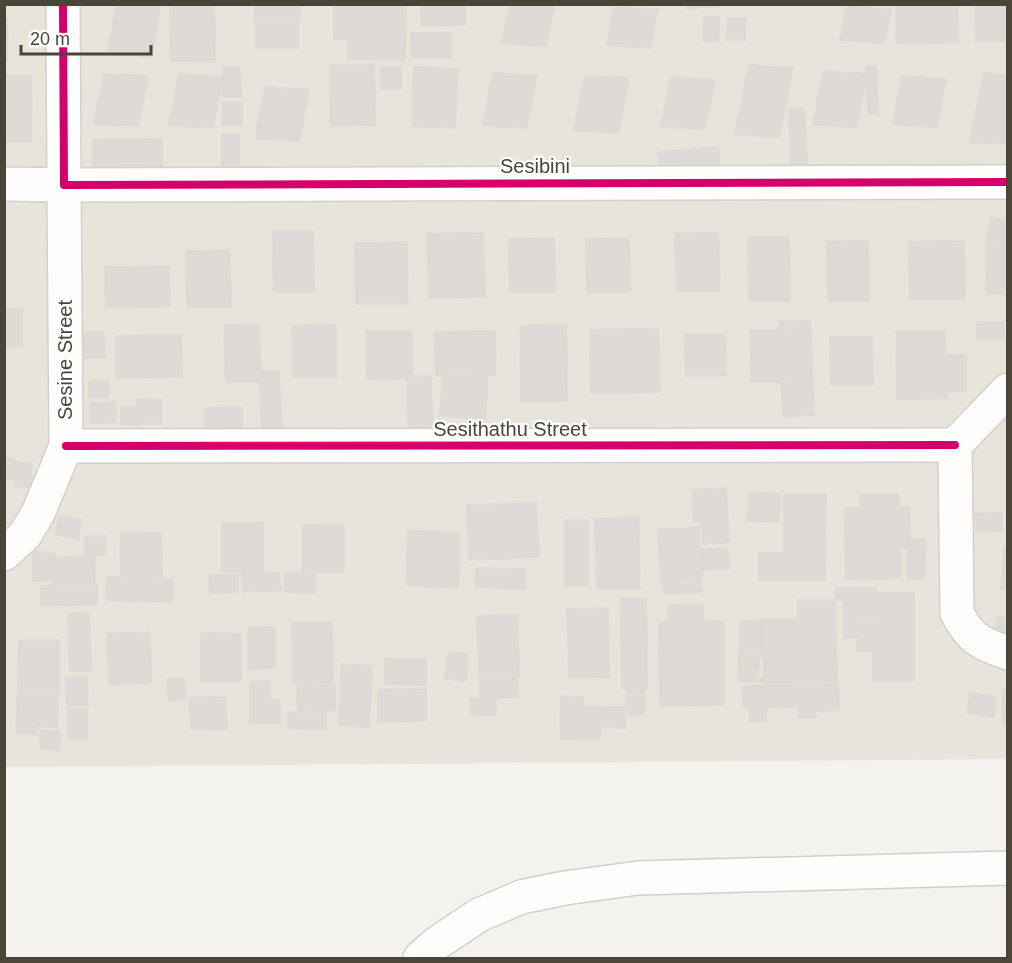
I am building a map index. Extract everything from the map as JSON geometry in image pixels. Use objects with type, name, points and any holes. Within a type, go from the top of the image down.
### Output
[{"type":"street","name":"Sesine Street","points":[[4,554],[25,535],[38,513],[66,446],[63,4]]},
{"type":"street","name":"Sesibini","points":[[64,185],[1008,182]]},
{"type":"street","points":[[4,184],[64,185]]},
{"type":"street","points":[[1008,390],[955,445],[957,613],[966,630],[984,645],[1008,653]]},
{"type":"street","name":"Sesithathu Street","points":[[66,446],[955,445]]},
{"type":"street","points":[[420,958],[437,943],[479,915],[521,897],[566,888],[638,878],[1008,868]]},
{"type":"shaded area","points":[[4,5],[1007,5],[1007,759],[5,767]]},
{"type":"building","points":[[117,4],[161,4],[151,57],[107,54]]},
{"type":"building","points":[[170,4],[214,4],[215,62],[171,61]]},
{"type":"building","points":[[255,4],[300,4],[300,22],[255,22]]},
{"type":"building","points":[[334,4],[406,4],[405,60],[348,59],[348,39],[334,39]]},
{"type":"building","points":[[421,4],[465,4],[465,25],[422,26]]},
{"type":"building","points":[[510,4],[555,4],[546,46],[502,43]]},
{"type":"building","points":[[687,4],[720,4],[720,6],[687,9]]},
{"type":"building","points":[[896,4],[957,4],[958,42],[896,43]]},
{"type":"building","points":[[975,4],[1008,4],[1008,41],[976,41]]},
{"type":"building","points":[[847,6],[891,9],[884,43],[840,40]]},
{"type":"building","points":[[614,7],[658,9],[650,48],[607,45]]},
{"type":"building","points":[[704,17],[719,17],[718,42],[703,41]]},
{"type":"building","points":[[728,18],[746,18],[745,40],[727,40]]},
{"type":"building","points":[[4,19],[8,19],[7,60],[4,60]]},
{"type":"building","points":[[256,23],[298,23],[298,48],[256,48]]},
{"type":"building","points":[[411,33],[451,33],[452,58],[411,58]]},
{"type":"building","points":[[374,64],[375,125],[331,126],[330,65]]},
{"type":"building","points":[[749,65],[793,68],[779,137],[735,135]]},
{"type":"building","points":[[876,66],[878,114],[868,114],[866,67]]},
{"type":"building","points":[[223,67],[240,67],[241,97],[223,97]]},
{"type":"building","points":[[380,67],[401,67],[401,89],[381,89]]},
{"type":"building","points":[[414,67],[458,69],[455,128],[412,126]]},
{"type":"building","points":[[823,71],[867,74],[856,127],[813,125]]},
{"type":"building","points":[[493,73],[537,76],[526,128],[483,125]]},
{"type":"building","points":[[984,73],[1008,75],[1008,144],[970,142]]},
{"type":"building","points":[[104,74],[148,76],[138,126],[94,124]]},
{"type":"building","points":[[179,74],[223,77],[213,128],[169,125]]},
{"type":"building","points":[[4,76],[32,76],[31,142],[4,142]]},
{"type":"building","points":[[585,76],[629,78],[618,133],[574,130]]},
{"type":"building","points":[[902,76],[946,79],[937,127],[893,124]]},
{"type":"building","points":[[671,77],[715,80],[705,129],[661,127]]},
{"type":"building","points":[[265,87],[309,90],[299,141],[255,138]]},
{"type":"building","points":[[223,102],[242,102],[242,125],[222,125]]},
{"type":"building","points":[[804,108],[807,164],[791,164],[789,109]]},
{"type":"building","points":[[222,134],[239,134],[239,165],[222,165]]},
{"type":"building","points":[[162,139],[162,168],[93,169],[93,140]]},
{"type":"building","points":[[718,147],[720,164],[660,170],[658,152]]},
{"type":"building","points":[[991,217],[1008,221],[1008,248],[986,244]]},
{"type":"building","points":[[273,231],[313,231],[314,292],[274,292]]},
{"type":"building","points":[[483,233],[485,297],[429,298],[427,234]]},
{"type":"building","points":[[718,233],[720,291],[677,291],[675,234]]},
{"type":"building","points":[[748,237],[789,237],[790,301],[749,301]]},
{"type":"building","points":[[554,238],[555,292],[510,292],[509,239]]},
{"type":"building","points":[[629,238],[630,292],[587,292],[586,239]]},
{"type":"building","points":[[868,241],[869,301],[828,301],[827,242]]},
{"type":"building","points":[[964,241],[965,299],[910,299],[909,242]]},
{"type":"building","points":[[407,242],[408,304],[356,304],[355,243]]},
{"type":"building","points":[[986,244],[1008,244],[1008,294],[987,294]]},
{"type":"building","points":[[229,250],[231,307],[187,307],[186,251]]},
{"type":"building","points":[[169,266],[170,306],[106,307],[105,267]]},
{"type":"building","points":[[4,309],[22,309],[22,346],[4,347]]},
{"type":"building","points":[[810,321],[814,415],[783,417],[779,322]]},
{"type":"building","points":[[977,322],[1004,322],[1004,339],[977,339]]},
{"type":"building","points":[[259,324],[261,382],[226,382],[224,325]]},
{"type":"building","points":[[336,325],[336,377],[293,377],[292,326]]},
{"type":"building","points":[[566,325],[567,401],[521,402],[520,326]]},
{"type":"building","points":[[658,329],[660,392],[591,393],[590,330]]},
{"type":"building","points":[[750,330],[789,330],[790,382],[751,382]]},
{"type":"building","points":[[366,331],[412,331],[412,378],[367,379]]},
{"type":"building","points":[[495,331],[496,374],[436,376],[435,332]]},
{"type":"building","points":[[896,331],[945,331],[947,398],[897,399]]},
{"type":"building","points":[[84,332],[104,332],[105,358],[84,358]]},
{"type":"building","points":[[685,334],[725,334],[726,376],[686,376]]},
{"type":"building","points":[[181,335],[182,377],[116,378],[116,336]]},
{"type":"building","points":[[830,337],[872,337],[873,385],[831,385]]},
{"type":"building","points":[[946,355],[966,355],[966,391],[946,391]]},
{"type":"building","points":[[259,371],[279,371],[282,427],[262,427]]},
{"type":"building","points":[[443,371],[488,374],[485,419],[440,416]]},
{"type":"building","points":[[407,376],[431,376],[433,427],[408,427]]},
{"type":"building","points":[[90,380],[109,381],[108,398],[89,397]]},
{"type":"building","points":[[137,399],[161,400],[161,424],[137,424]]},
{"type":"building","points":[[115,402],[116,422],[91,423],[90,403]]},
{"type":"building","points":[[121,407],[137,407],[137,425],[121,424]]},
{"type":"building","points":[[242,407],[242,427],[205,428],[204,408]]},
{"type":"building","points":[[4,458],[14,459],[13,480],[4,479]]},
{"type":"building","points":[[16,462],[32,464],[30,487],[15,486]]},
{"type":"building","points":[[726,488],[729,542],[703,544],[702,522],[694,522],[692,490]]},
{"type":"building","points":[[750,492],[780,494],[779,522],[747,521]]},
{"type":"building","points":[[784,494],[826,494],[825,580],[759,580],[759,553],[784,553]]},
{"type":"building","points":[[898,494],[899,507],[909,507],[910,548],[900,548],[901,578],[846,579],[845,508],[860,508],[860,495]]},
{"type":"building","points":[[536,503],[539,557],[469,560],[467,505]]},
{"type":"building","points":[[1002,513],[1002,531],[976,532],[975,514]]},
{"type":"building","points":[[59,516],[81,520],[79,539],[56,535]]},
{"type":"building","points":[[638,517],[640,589],[597,589],[595,519]]},
{"type":"building","points":[[565,520],[588,520],[588,585],[565,586]]},
{"type":"building","points":[[222,523],[263,523],[263,572],[222,572]]},
{"type":"building","points":[[344,524],[344,572],[303,572],[303,525]]},
{"type":"building","points":[[699,527],[702,576],[661,580],[658,530]]},
{"type":"building","points":[[408,530],[460,533],[458,588],[406,585]]},
{"type":"building","points":[[120,532],[161,533],[162,577],[121,577]]},
{"type":"building","points":[[85,536],[106,536],[105,555],[85,555]]},
{"type":"building","points":[[912,539],[926,539],[924,579],[907,579],[908,548],[911,548]]},
{"type":"building","points":[[1004,547],[1008,547],[1008,589],[1001,589]]},
{"type":"building","points":[[728,548],[729,568],[703,570],[701,550]]},
{"type":"building","points":[[33,552],[54,552],[54,558],[94,557],[95,584],[53,585],[54,580],[33,581]]},
{"type":"building","points":[[476,568],[525,569],[525,589],[475,587]]},
{"type":"building","points":[[285,572],[316,574],[315,593],[285,592]]},
{"type":"building","points":[[279,573],[281,590],[243,592],[242,574]]},
{"type":"building","points":[[209,575],[238,575],[238,592],[210,593]]},
{"type":"building","points":[[107,577],[173,580],[172,602],[106,600]]},
{"type":"building","points":[[701,577],[702,592],[664,594],[663,579]]},
{"type":"building","points":[[97,585],[97,604],[41,606],[41,586]]},
{"type":"building","points":[[836,588],[876,588],[876,620],[857,620],[857,638],[844,638],[844,600],[836,600]]},
{"type":"building","points":[[878,593],[914,593],[914,681],[873,681],[873,651],[857,651],[859,621],[878,621]]},
{"type":"building","points":[[621,598],[646,599],[647,689],[622,689]]},
{"type":"building","points":[[798,600],[835,600],[837,682],[764,683],[763,619],[798,619]]},
{"type":"building","points":[[703,604],[703,621],[724,622],[724,705],[660,706],[659,622],[668,622],[668,605]]},
{"type":"building","points":[[608,608],[609,677],[569,678],[567,609]]},
{"type":"building","points":[[89,613],[91,671],[70,671],[68,614]]},
{"type":"building","points":[[517,615],[519,676],[479,677],[477,616]]},
{"type":"building","points":[[997,617],[1008,619],[1008,639],[993,636]]},
{"type":"building","points":[[763,620],[763,655],[740,654],[740,621]]},
{"type":"building","points":[[332,622],[333,683],[293,683],[292,623]]},
{"type":"building","points":[[275,627],[275,668],[248,669],[248,628]]},
{"type":"building","points":[[149,632],[152,682],[109,685],[107,634]]},
{"type":"building","points":[[201,633],[241,634],[241,682],[201,682]]},
{"type":"building","points":[[19,640],[59,640],[59,690],[18,689]]},
{"type":"building","points":[[448,653],[468,654],[466,681],[445,679]]},
{"type":"building","points":[[739,655],[760,656],[757,677],[763,678],[763,682],[738,681]]},
{"type":"building","points":[[385,659],[426,659],[426,685],[385,684]]},
{"type":"building","points":[[342,664],[372,666],[369,727],[339,725]]},
{"type":"building","points":[[87,677],[88,705],[67,706],[66,678]]},
{"type":"building","points":[[184,678],[186,699],[168,701],[167,679]]},
{"type":"building","points":[[517,678],[518,697],[496,698],[496,714],[471,715],[470,699],[480,699],[480,679]]},
{"type":"building","points":[[269,681],[270,700],[280,700],[280,723],[250,723],[250,682]]},
{"type":"building","points":[[838,684],[839,710],[815,711],[816,718],[799,718],[799,706],[766,707],[766,721],[750,722],[750,707],[743,707],[742,686]]},
{"type":"building","points":[[335,685],[336,710],[298,712],[297,686]]},
{"type":"building","points":[[426,689],[426,721],[378,722],[378,690]]},
{"type":"building","points":[[644,689],[645,714],[628,715],[626,691]]},
{"type":"building","points":[[1002,690],[1008,690],[1008,725],[1003,725]]},
{"type":"building","points":[[18,691],[58,692],[57,727],[37,726],[36,734],[16,733]]},
{"type":"building","points":[[970,693],[996,696],[994,717],[967,713]]},
{"type":"building","points":[[561,696],[583,697],[583,706],[625,707],[625,728],[601,727],[600,740],[560,739]]},
{"type":"building","points":[[225,697],[227,729],[191,729],[189,698]]},
{"type":"building","points":[[68,709],[87,709],[87,739],[68,739]]},
{"type":"building","points":[[288,712],[326,713],[326,729],[288,728]]},
{"type":"building","points":[[40,730],[60,731],[59,750],[40,748]]},
{"type":"cycle path","points":[[63,4],[64,185],[1008,182]]},
{"type":"cycle path","points":[[66,446],[955,445]]}]
